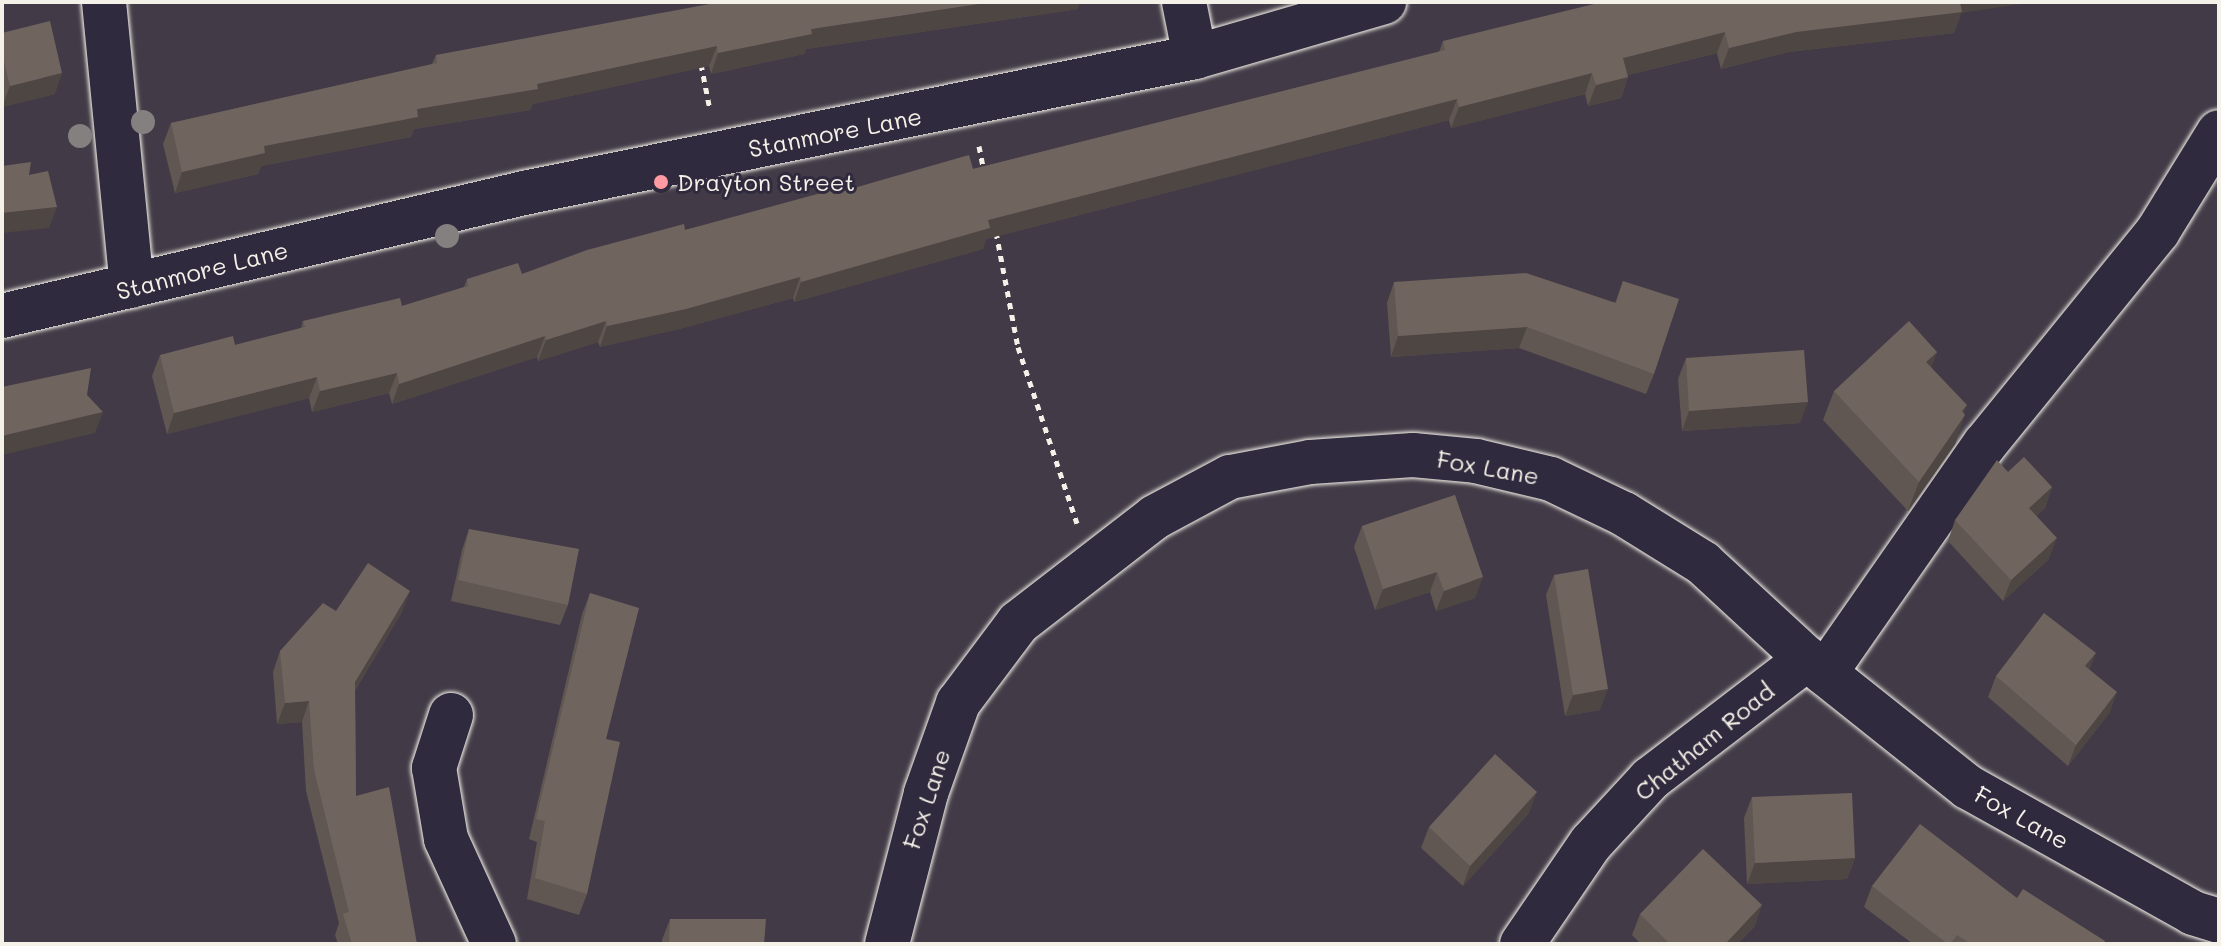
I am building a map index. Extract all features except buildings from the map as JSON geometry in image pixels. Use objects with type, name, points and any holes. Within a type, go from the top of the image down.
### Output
[{"type":"street","points":[[104,2],[132,286]]},
{"type":"street","points":[[1184,2],[1195,57]]},
{"type":"street","name":"Stanmore Lane","points":[[2,316],[524,193],[971,106],[1195,57],[1384,2]]},
{"type":"street","name":"Chatham Road","points":[[1522,944],[1591,843],[1650,779],[1816,666],[1985,444],[2158,231],[2219,132]]},
{"type":"street","name":"Fox Lane","points":[[887,944],[922,806],[958,703],[1018,623],[1090,562],[1155,517],[1230,477],[1310,462],[1398,456],[1476,461],[1551,479],[1624,514],[1703,563],[1816,666],[1968,787],[2193,913],[2219,921]]},
{"type":"street","points":[[451,715],[434,768],[446,839],[494,944]]},
{"type":"path","points":[[698,48],[718,154]]},
{"type":"path","points":[[971,106],[986,181]]},
{"type":"path","points":[[995,226],[1018,347],[1090,562]]},
{"type":"place","name":"Drayton Street","points":[[661,182]]}]
